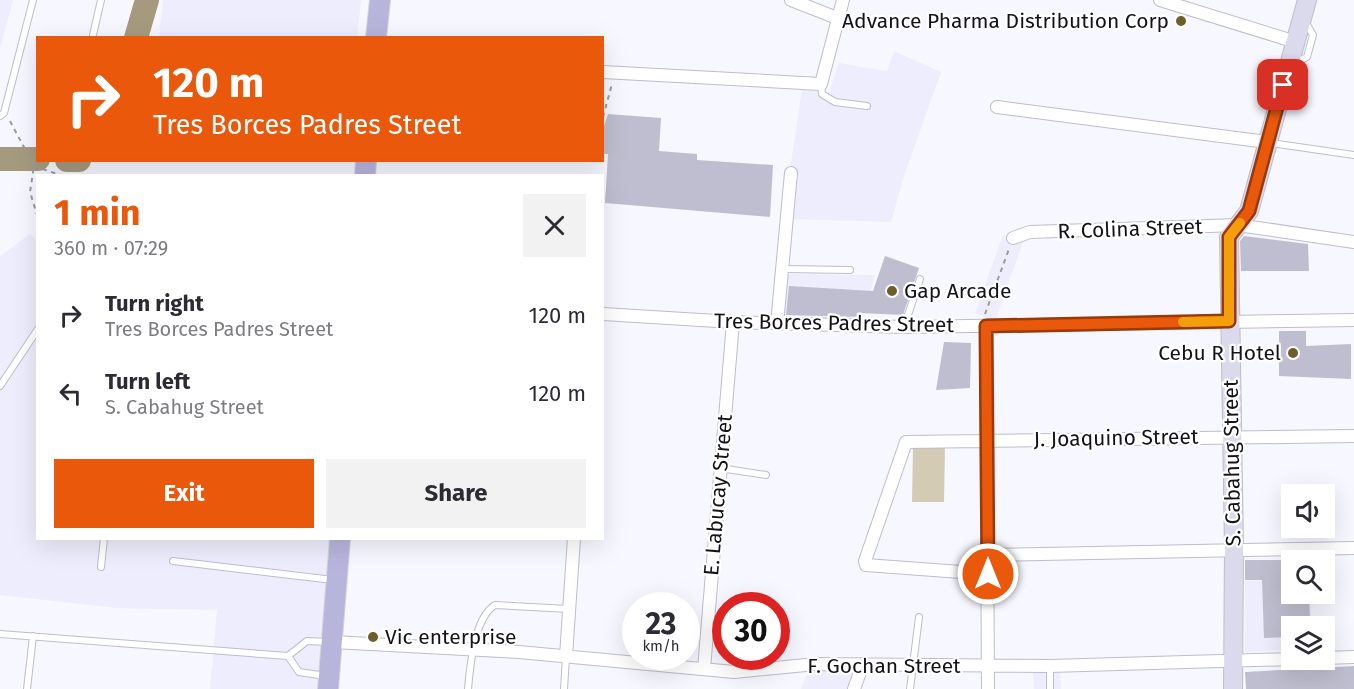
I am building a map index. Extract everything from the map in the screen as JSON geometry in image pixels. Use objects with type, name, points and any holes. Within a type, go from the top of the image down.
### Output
[{"type":"main road","points":[[376,36],[380,0]]},
{"type":"main road","points":[[329,683],[340,540]]},
{"type":"street","points":[[791,0],[837,18]]},
{"type":"street","points":[[609,73],[821,84],[843,0]]},
{"type":"street","points":[[1160,0],[1296,42]]},
{"type":"street","name":"S. Cabahug Street","points":[[1233,689],[1234,549],[1229,237],[1249,211],[1305,9]]},
{"type":"street","points":[[997,107],[1267,142]]},
{"type":"street","points":[[777,324],[791,173]]},
{"type":"street","name":"R. Colina Street","points":[[1013,238],[1030,232],[1238,225],[1354,242]]},
{"type":"street","name":"Tres Borces Padres Street","points":[[604,314],[777,324],[904,327],[1354,320]]},
{"type":"street","name":"E. Labucay Street","points":[[704,669],[733,322]]},
{"type":"street","points":[[986,326],[988,689]]},
{"type":"street","name":"J. Joaquino Street","points":[[988,574],[868,567],[865,561],[906,442],[1354,436]]},
{"type":"street","points":[[566,656],[574,540]]},
{"type":"street","points":[[988,555],[1354,548]]},
{"type":"street","name":"F. Gochan Street","points":[[333,642],[473,648],[734,672],[816,664],[1050,666],[1281,660]]},
{"type":"street","points":[[1335,658],[1354,657]]},
{"type":"street","points":[[854,689],[863,664]]},
{"type":"lane","points":[[0,116],[4,113],[33,0]]},
{"type":"lane","points":[[93,35],[101,0]]},
{"type":"lane","points":[[1289,66],[1306,57],[1313,35],[1305,9]]},
{"type":"lane","points":[[821,84],[822,94],[835,102],[867,106]]},
{"type":"lane","points":[[1267,142],[1354,155]]},
{"type":"lane","points":[[783,269],[850,270]]},
{"type":"lane","points":[[904,327],[920,279]]},
{"type":"lane","points":[[0,386],[36,332]]},
{"type":"lane","points":[[0,371],[8,371]]},
{"type":"lane","points":[[720,468],[766,475]]},
{"type":"lane","points":[[101,567],[104,540]]},
{"type":"lane","points":[[173,561],[336,581]]},
{"type":"lane","points":[[468,689],[473,648],[487,610],[495,605],[569,609]]},
{"type":"lane","points":[[910,689],[919,617]]},
{"type":"lane","points":[[0,634],[288,656],[307,641],[333,642]]},
{"type":"lane","points":[[27,689],[33,636]]},
{"type":"lane","points":[[288,656],[299,672],[329,683]]},
{"type":"lane","points":[[564,689],[566,656]]},
{"type":"lane","points":[[1050,666],[1050,689]]},
{"type":"path","points":[[604,110],[609,73]]},
{"type":"path","points":[[17,131],[34,166],[30,192],[36,212]]},
{"type":"path","points":[[34,166],[57,174]]},
{"type":"path","points":[[986,326],[984,317],[1013,238]]},
{"type":"shaded area","points":[[0,0],[13,0],[0,49]]},
{"type":"shaded area","points":[[163,0],[361,0],[357,36],[159,36]]},
{"type":"shaded area","points":[[894,51],[941,72],[904,176],[891,222],[789,219],[790,170],[802,90],[829,92],[839,63],[887,71]]},
{"type":"shaded area","points":[[30,234],[36,239],[36,540],[331,540],[317,689],[210,689],[217,610],[117,608],[0,595],[0,256]]},
{"type":"shaded area","points":[[1003,235],[1023,242],[995,321],[975,313]]},
{"type":"shaded area","points":[[788,274],[875,275],[861,323],[781,317]]},
{"type":"shaded area","points":[[913,445],[945,446],[944,502],[912,502]]},
{"type":"shaded area","points":[[1245,581],[1281,581],[1281,604],[1310,604],[1311,616],[1281,616],[1281,650],[1245,652]]},
{"type":"shaded area","points":[[809,670],[856,671],[847,689],[801,689]]},
{"type":"shaded area","points":[[1033,672],[1060,673],[1061,689],[1034,689]]},
{"type":"building","points":[[608,114],[661,118],[659,151],[697,154],[697,160],[773,165],[770,217],[605,203],[608,154],[604,154],[604,126]]},
{"type":"building","points":[[1244,236],[1308,244],[1309,271],[1241,271],[1240,241]]},
{"type":"building","points":[[885,256],[919,268],[903,315],[860,313],[860,317],[786,315],[789,286],[873,291]]},
{"type":"building","points":[[1279,331],[1306,331],[1306,346],[1351,344],[1351,379],[1279,376]]},
{"type":"building","points":[[944,342],[971,343],[970,388],[936,390]]},
{"type":"building","points":[[1245,560],[1281,560],[1281,604],[1309,604],[1310,616],[1281,616],[1281,637],[1264,638],[1262,580],[1245,580]]},
{"type":"building","points":[[1354,666],[1354,689],[1246,689],[1245,672],[1335,670],[1335,667]]},
{"type":"waterway","points":[[137,36],[147,0]]},
{"type":"waterway","points":[[0,159],[36,159]]},
{"type":"slow traffic","points":[[1183,322],[1229,321],[1229,237],[1240,223]]},
{"type":"place","name":"Advance Pharma Distribution Corp","points":[[1181,21]]},
{"type":"place","name":"Gap Arcade","points":[[892,291]]},
{"type":"place","name":"Cebu R Hotel","points":[[1293,353]]},
{"type":"place","name":"Vic enterprise","points":[[373,637]]},
{"type":"route","points":[[988,574],[986,326],[1229,321],[1229,237],[1249,211],[1283,85]]}]
